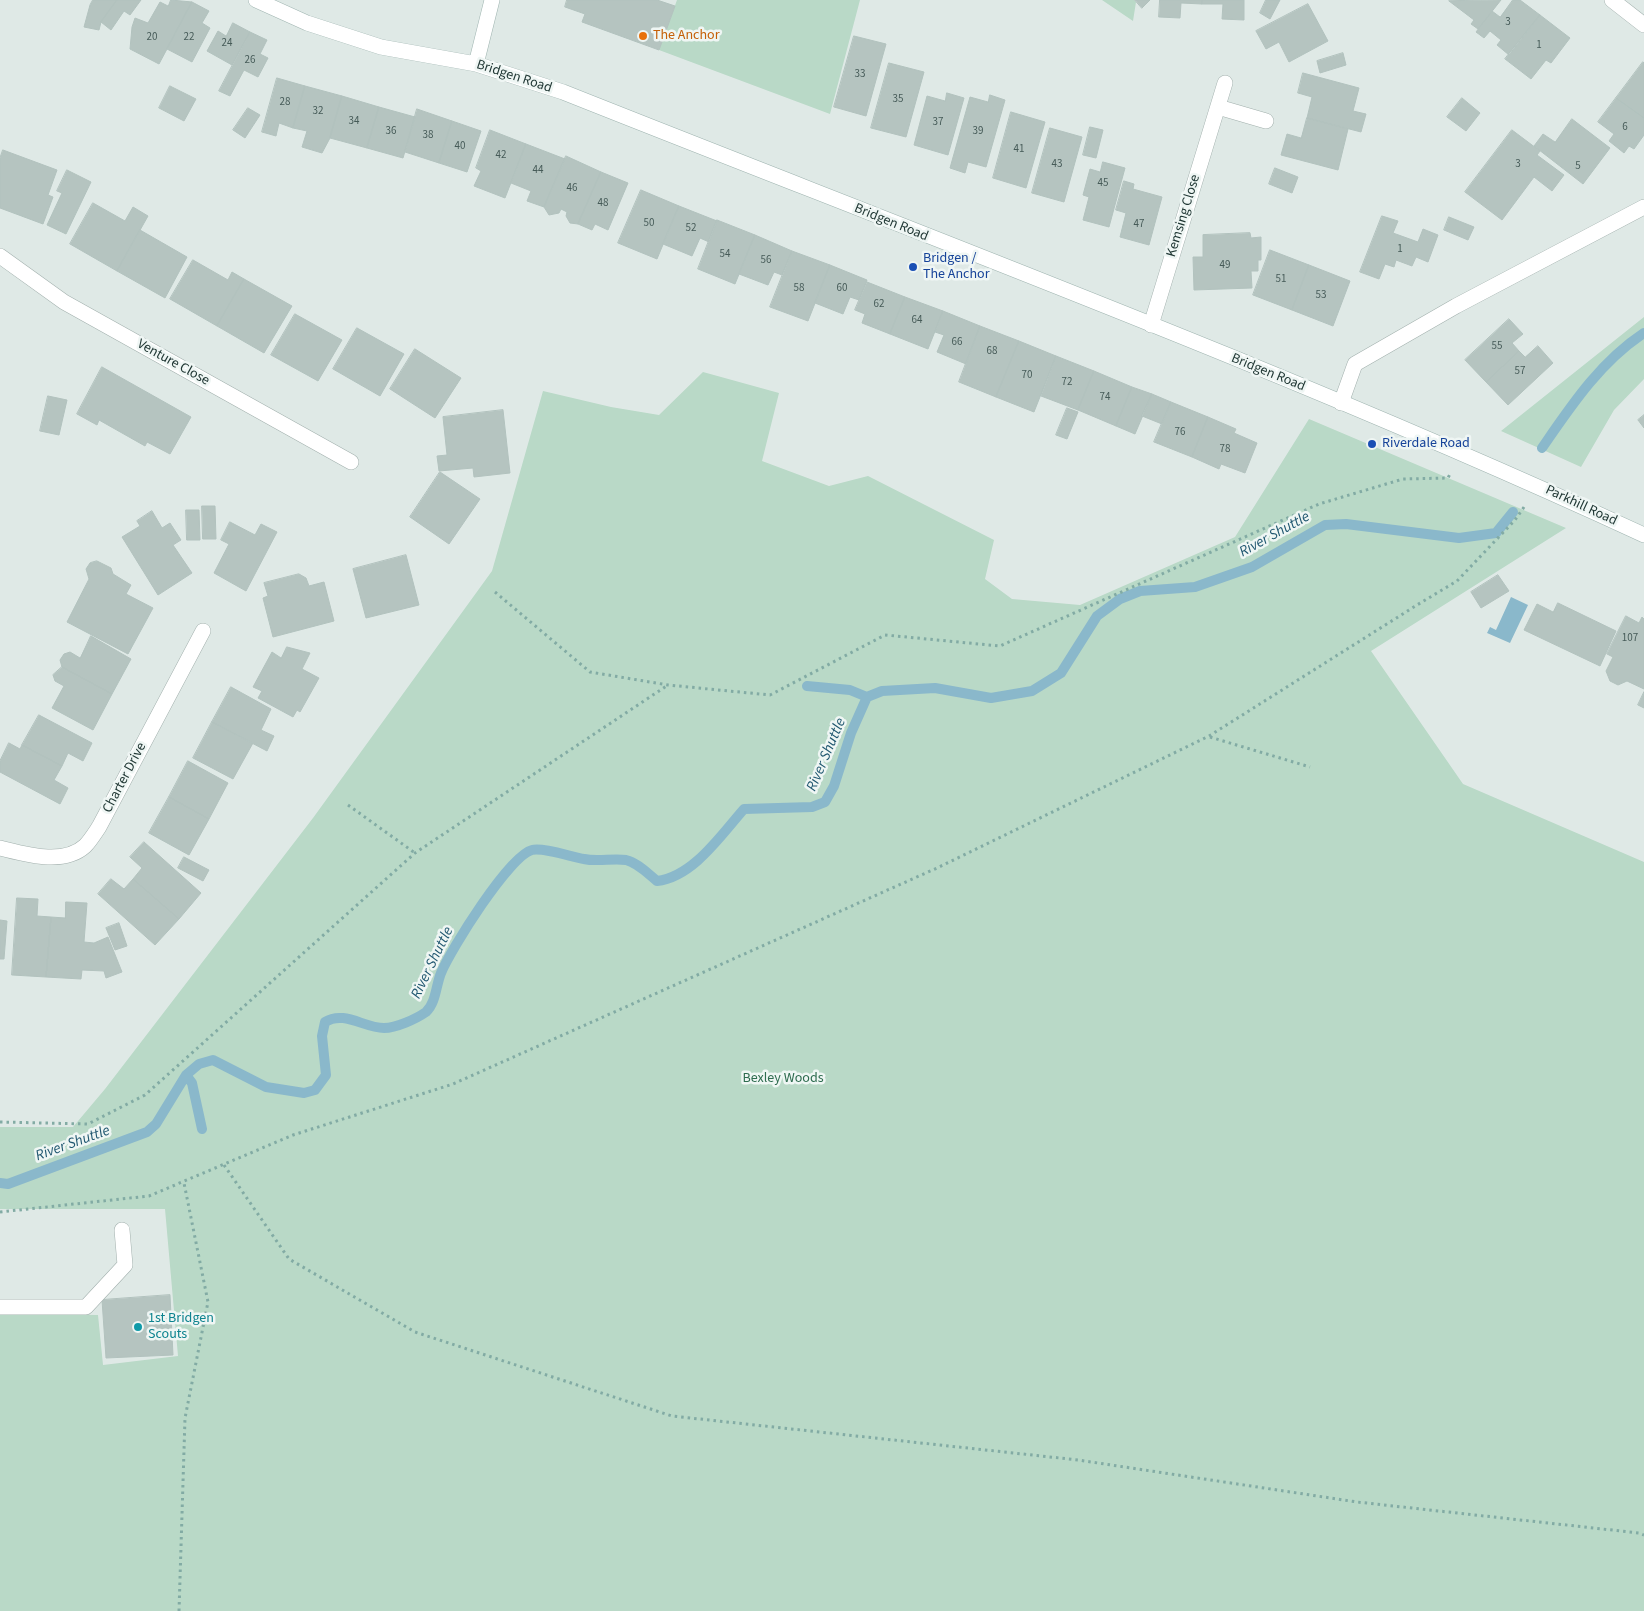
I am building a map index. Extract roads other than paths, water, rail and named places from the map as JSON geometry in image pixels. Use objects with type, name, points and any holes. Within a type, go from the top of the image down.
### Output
[{"type":"street","name":"Bridgen Road","points":[[256,0],[306,23],[381,47],[476,64],[563,92],[1151,325],[1517,478]]},
{"type":"street","points":[[476,64],[492,0]]},
{"type":"street","points":[[1612,0],[1644,25]]},
{"type":"street","name":"Kemsing Close","points":[[1151,325],[1225,83]]},
{"type":"street","points":[[1218,106],[1266,121]]},
{"type":"street","points":[[1341,403],[1355,364],[1456,306],[1644,207]]},
{"type":"street","name":"Venture Close","points":[[0,256],[64,302],[351,462]]},
{"type":"street","name":"Parkhill Road","points":[[1517,478],[1644,535]]},
{"type":"street","name":"Charter Drive","points":[[0,848],[48,858],[68,854],[84,846],[99,827],[203,631]]},
{"type":"street","points":[[0,1307],[86,1306],[125,1265],[122,1230]]},
{"type":"water","points":[[1511,597],[1528,605],[1510,643],[1487,633],[1490,627],[1496,630]]},
{"type":"waterway","name":"River Shuttle","points":[[1542,448],[1575,401],[1600,371],[1644,333]]},
{"type":"waterway","name":"River Shuttle","points":[[0,1183],[8,1184],[147,1132],[156,1124],[186,1075],[199,1064],[213,1060],[266,1087],[304,1093],[315,1090],[326,1075],[322,1036],[325,1022],[339,1018],[389,1028],[406,1023],[426,1012],[434,999],[441,973],[456,944],[496,885],[509,868],[522,856],[537,849],[589,860],[626,860],[639,866],[657,881],[670,878],[683,872],[705,853],[744,809],[812,807],[825,802],[834,786],[851,733],[867,697],[882,691],[935,688],[991,698],[1032,691],[1061,673],[1097,616],[1120,599],[1140,591],[1195,587],[1252,567],[1325,525],[1346,524],[1459,538],[1496,533],[1513,512]]},
{"type":"waterway","points":[[807,686],[850,690],[867,697]]},
{"type":"waterway","points":[[186,1075],[192,1083],[202,1129]]},
{"type":"place","name":"The Anchor","points":[[643,36]]},
{"type":"place","name":"Bridgen / The Anchor","points":[[913,267]]},
{"type":"place","name":"Riverdale Road","points":[[1372,444]]},
{"type":"place","name":"1st Bridgen Scouts","points":[[138,1327]]},
{"type":"park label","name":"Bexley Woods","points":[[783,1079]]}]
